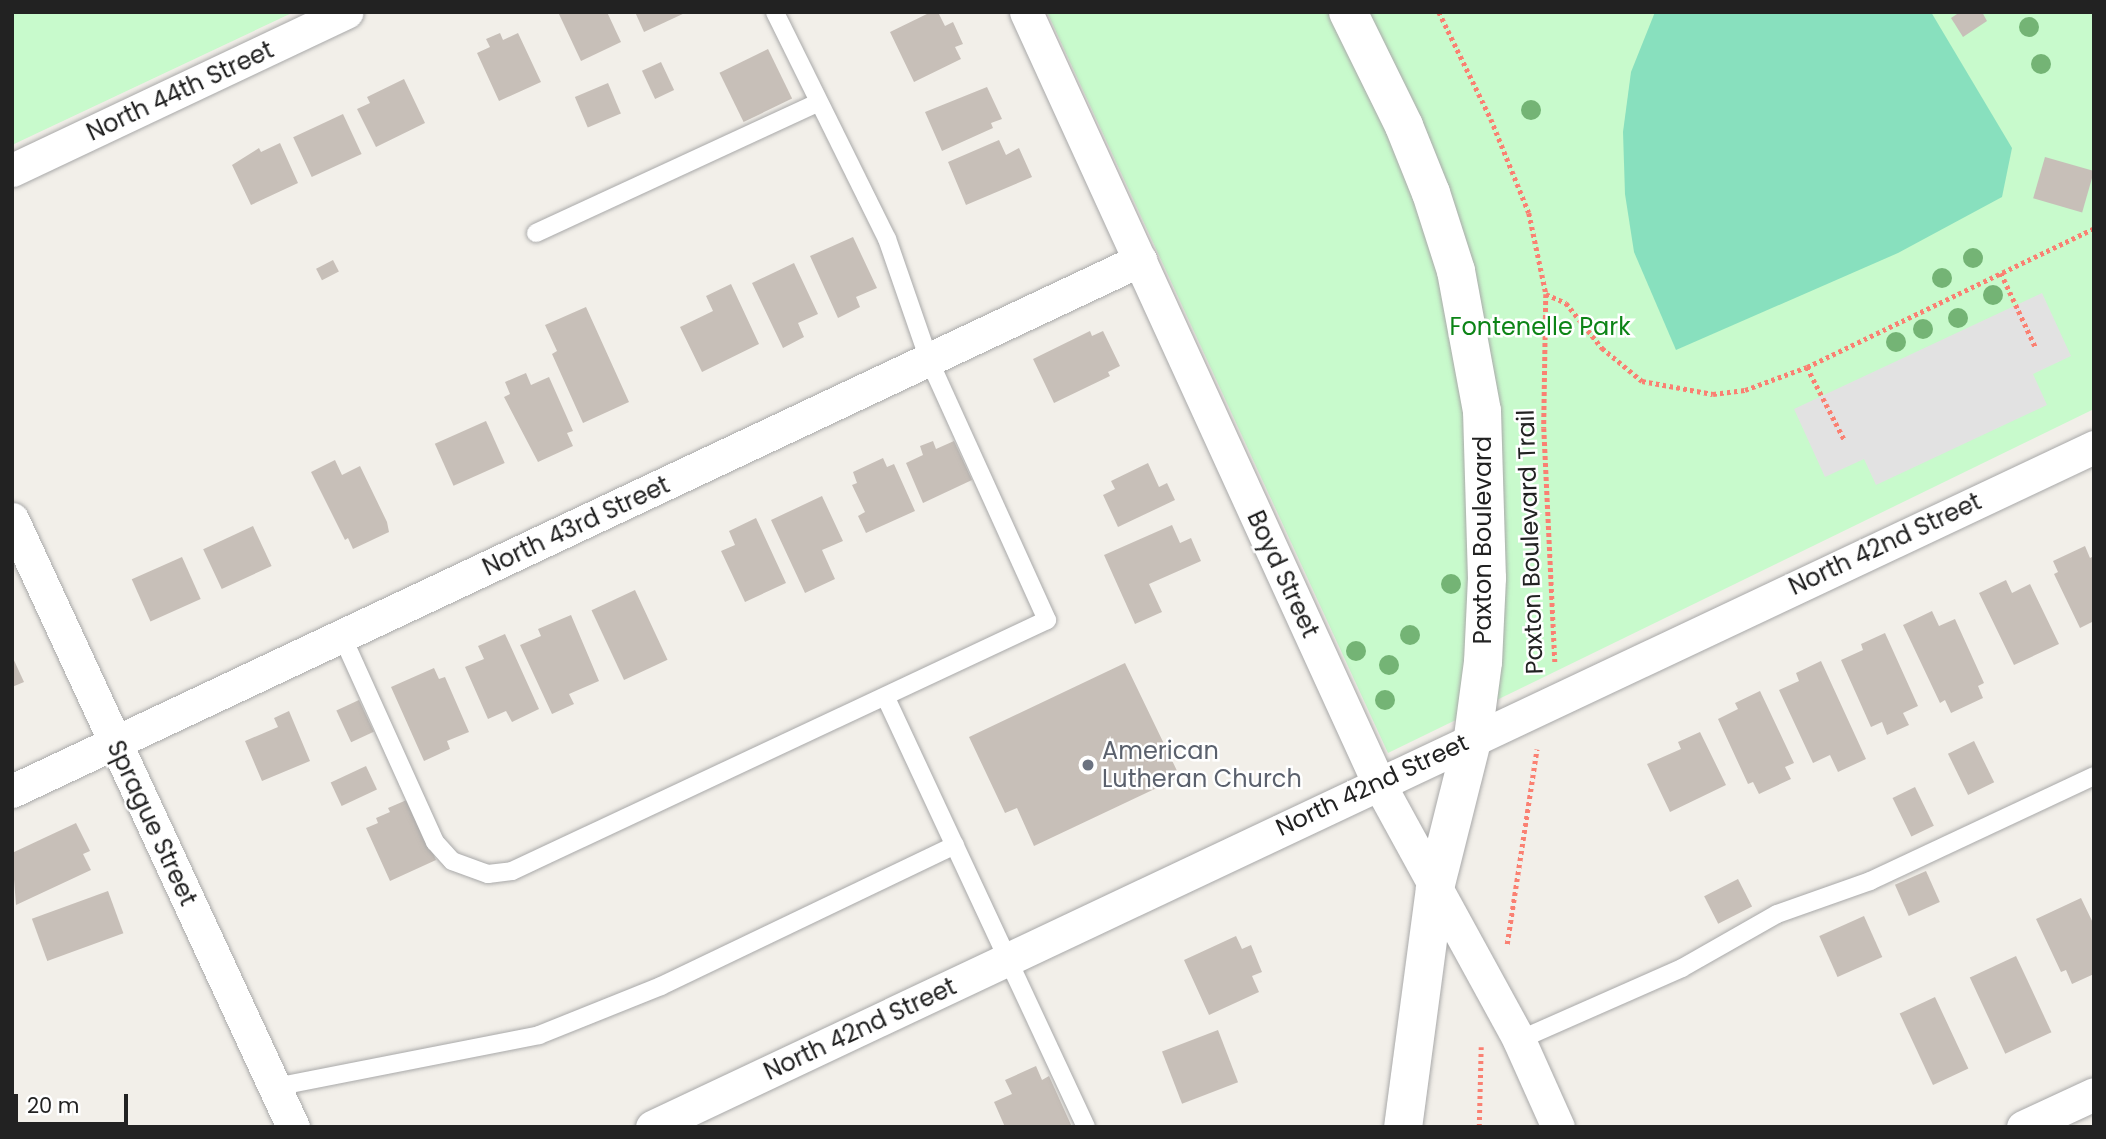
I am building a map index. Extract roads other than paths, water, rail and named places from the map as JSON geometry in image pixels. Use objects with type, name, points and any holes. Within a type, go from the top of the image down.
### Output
[{"type":"street","name":"North 44th Street","points":[[12,170],[347,12]]},
{"type":"street","name":"Boyd Street","points":[[1026,12],[1378,782],[1519,1040],[1558,1127]]},
{"type":"street","name":"Paxton Boulevard","points":[[1348,12],[1405,126],[1431,193],[1456,271],[1482,411],[1487,578],[1473,737],[1435,888],[1403,1127]]},
{"type":"street","name":"North 43rd Street","points":[[12,791],[1140,260]]},
{"type":"street","name":"North 42nd Street","points":[[652,1127],[1473,737],[2094,447]]},
{"type":"street","name":"Sprague Street","points":[[12,519],[293,1127]]},
{"type":"street","points":[[2023,1127],[2094,1094]]},
{"type":"lane","points":[[342,636],[435,842],[452,861],[488,874],[512,871],[886,698],[1047,620],[929,360],[887,239],[817,103],[775,12]]},
{"type":"lane","points":[[536,233],[817,103]]},
{"type":"lane","points":[[886,698],[1086,1127]]},
{"type":"lane","points":[[1519,1040],[1682,968],[1777,914],[1870,881],[2094,776]]},
{"type":"lane","points":[[275,1087],[539,1035],[661,986],[955,845]]},
{"type":"place","name":"American Lutheran Church","points":[[1088,765]]},
{"type":"park label","name":"Fontenelle Park","points":[[1540,327]]}]
